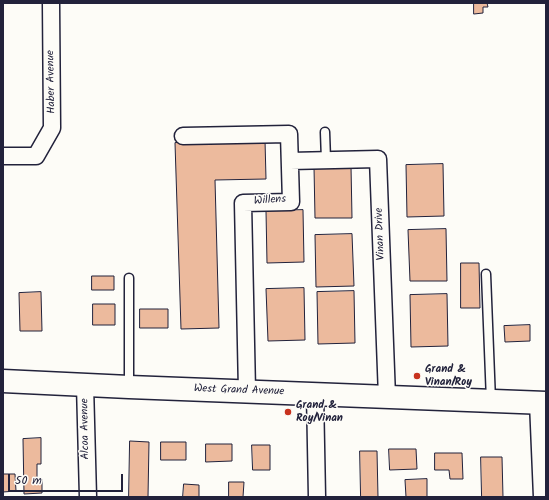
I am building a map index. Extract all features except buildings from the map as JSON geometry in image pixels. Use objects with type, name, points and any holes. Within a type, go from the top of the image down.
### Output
[{"type":"main road","name":"West Grand Avenue","points":[[3,381],[542,403]]},
{"type":"street","name":"Haber Avenue","points":[[3,156],[36,156],[52,128],[51,3]]},
{"type":"street","name":"Willens","points":[[183,136],[289,134],[291,202],[243,203],[247,392]]},
{"type":"street","name":"Vinan Drive","points":[[290,161],[378,159],[387,397]]},
{"type":"street","name":"Alcoa Avenue","points":[[85,385],[88,497]]},
{"type":"street","points":[[315,394],[317,497]]},
{"type":"street","points":[[542,403],[542,497]]},
{"type":"lane","points":[[325,132],[326,160]]},
{"type":"lane","points":[[486,274],[491,401]]},
{"type":"lane","points":[[128,387],[129,278]]},
{"type":"place","name":"Grand & Vinan/Roy","points":[[417,376]]},
{"type":"place","name":"Grand & Roy/Vinan","points":[[288,412]]}]
